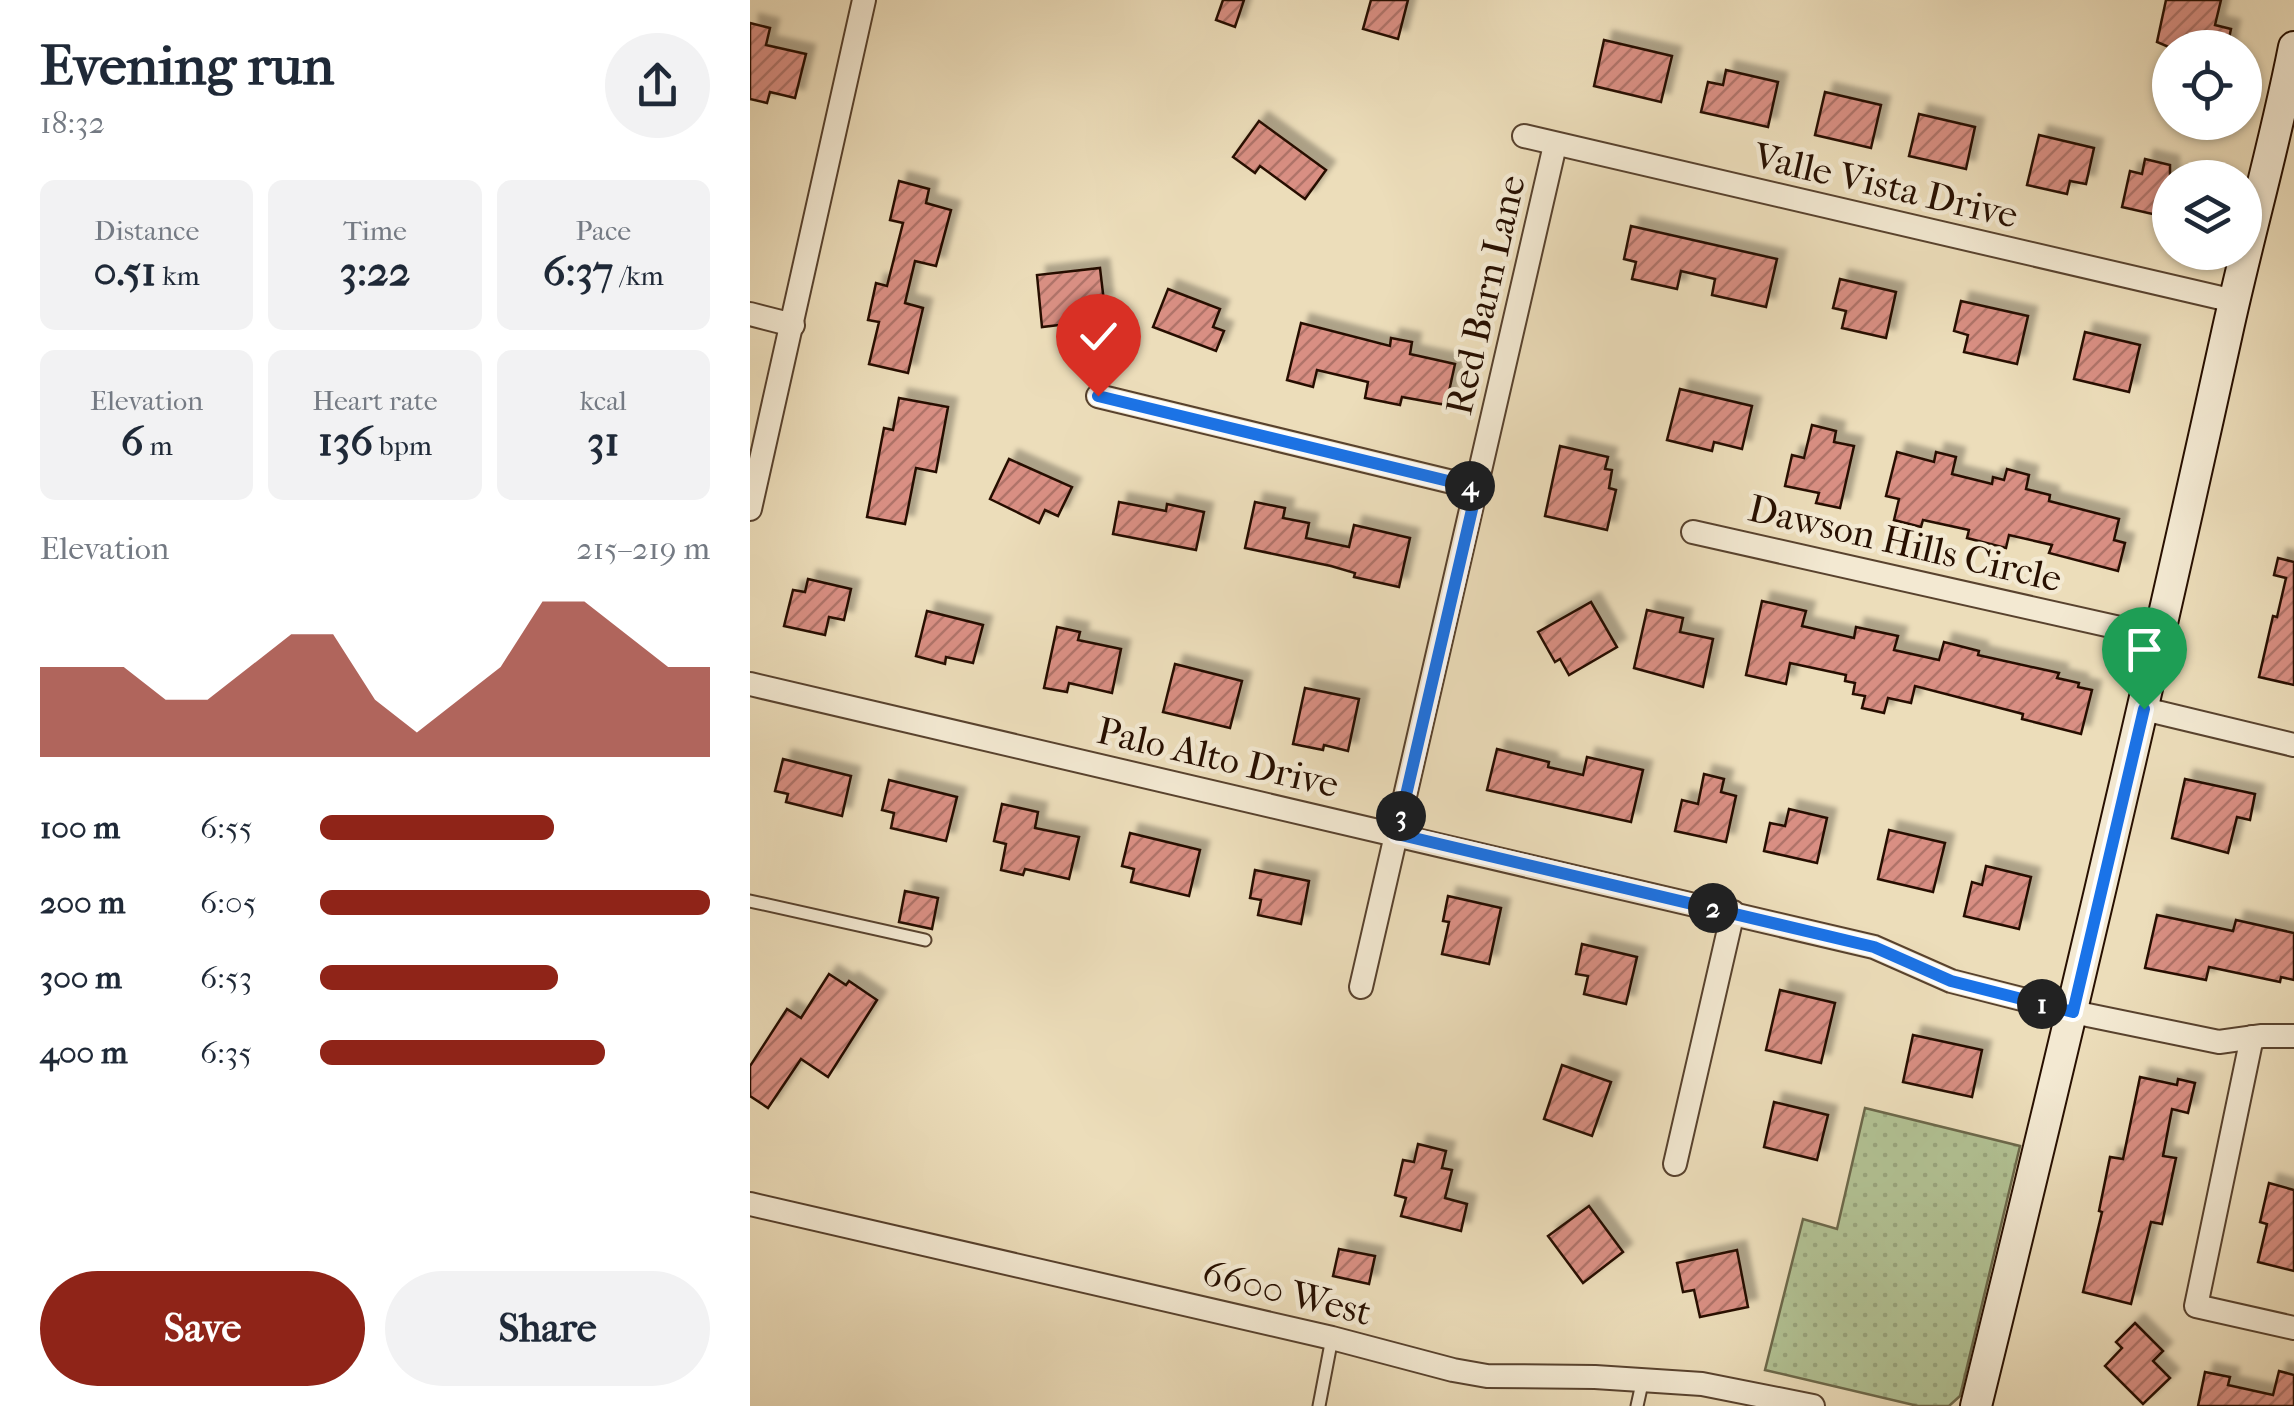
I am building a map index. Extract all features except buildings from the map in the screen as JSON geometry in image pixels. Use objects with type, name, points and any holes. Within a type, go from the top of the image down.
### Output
[{"type":"street","points":[[750,509],[864,0]]},
{"type":"street","points":[[1976,1406],[2144,709],[2234,301],[2278,132],[2294,47]]},
{"type":"street","name":"Valle Vista Drive","points":[[1524,136],[2234,301]]},
{"type":"street","name":"Red Barn Lane","points":[[1361,987],[1556,145]]},
{"type":"street","points":[[750,314],[793,325]]},
{"type":"street","points":[[1098,396],[1477,488]]},
{"type":"street","name":"Dawson Hills Circle","points":[[1693,532],[2160,637]]},
{"type":"street","name":"Palo Alto Drive","points":[[750,684],[1733,912],[1874,947],[1951,981],[2073,1012],[2220,1042],[2294,1036]]},
{"type":"street","points":[[2144,709],[2294,745]]},
{"type":"street","points":[[1675,1164],[1733,912]]},
{"type":"street","points":[[2252,1037],[2196,1306],[2294,1328]]},
{"type":"street","name":"6600 West","points":[[750,1204],[1487,1376],[1702,1384],[1813,1406]]},
{"type":"lane","points":[[750,901],[925,940]]},
{"type":"lane","points":[[1319,1406],[1332,1338]]},
{"type":"lane","points":[[1637,1406],[1644,1379]]},
{"type":"green space","points":[[1865,1108],[2020,1146],[1960,1396],[1949,1406],[1918,1406],[1765,1370],[1803,1219],[1837,1229]]},
{"type":"route","points":[[1098,396],[1477,488],[1397,834],[1874,947],[1951,981],[2073,1012],[2144,709]]}]
